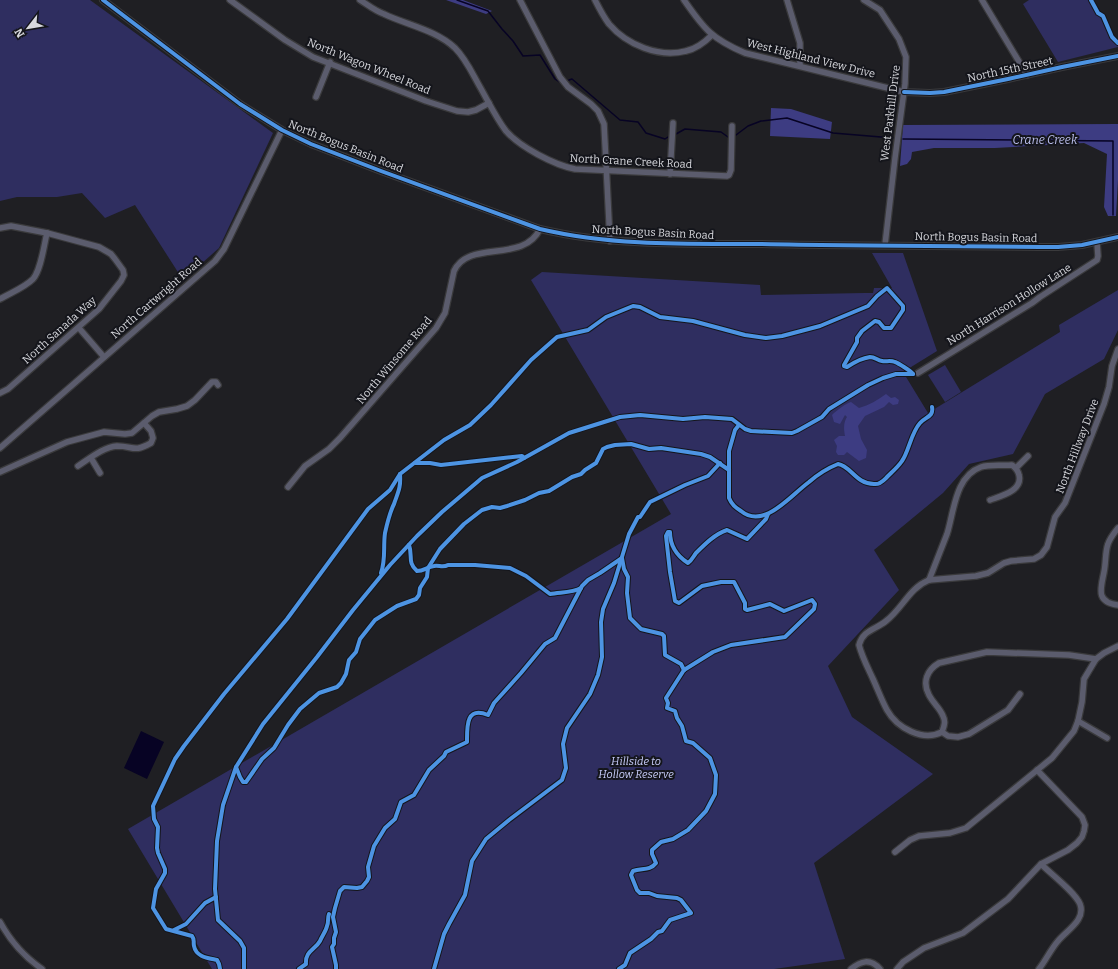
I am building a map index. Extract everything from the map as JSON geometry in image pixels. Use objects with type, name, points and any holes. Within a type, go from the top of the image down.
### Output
[{"type":"street","name":"North Bogus Basin Road","points":[[103,0],[240,104],[282,130],[311,144],[540,229],[566,235],[610,241],[686,244],[1058,247],[1097,243],[1118,238]]},
{"type":"street","name":"North Wagon Wheel Road","points":[[230,0],[285,40],[313,57],[330,62],[426,101],[457,111],[468,112],[476,110],[489,103]]},
{"type":"street","name":"North Crane Creek Road","points":[[360,0],[379,12],[436,35],[455,48],[464,59],[506,131],[514,139],[558,166],[565,168],[607,171],[729,175],[731,170],[732,126]]},
{"type":"street","points":[[520,0],[560,77],[568,87],[591,104],[598,112],[604,124],[610,241]]},
{"type":"street","points":[[594,0],[610,24],[622,36],[638,46],[656,52],[676,53],[688,51],[699,46],[712,35]]},
{"type":"street","name":"West Highland View Drive","points":[[684,0],[712,35],[745,53],[904,92]]},
{"type":"street","points":[[787,0],[800,43],[800,66]]},
{"type":"street","name":"West Parkhill Drive","points":[[864,0],[880,10],[893,30],[904,50],[907,67],[885,245]]},
{"type":"street","points":[[982,0],[1027,75]]},
{"type":"street","name":"North 15th Street","points":[[904,92],[944,92],[1118,56]]},
{"type":"street","points":[[316,97],[330,62]]},
{"type":"street","points":[[670,174],[672,123]]},
{"type":"street","name":"North Cartwright Road","points":[[0,448],[215,261],[224,249],[282,130]]},
{"type":"street","points":[[0,228],[11,226],[48,233],[38,270],[34,278],[0,299]]},
{"type":"street","name":"North Winsome Road","points":[[288,487],[305,466],[329,450],[436,328],[445,312],[456,266],[462,260],[473,256],[526,245],[533,239],[540,229]]},
{"type":"street","name":"North Sanada Way","points":[[0,393],[8,389],[79,328],[99,309],[124,276],[120,264],[105,250],[48,233]]},
{"type":"street","name":"North Harrison Hollow Lane","points":[[918,373],[1032,303],[1096,260],[1098,256],[1097,243]]},
{"type":"street","points":[[79,328],[104,357]]},
{"type":"street","name":"North Hillway Drive","points":[[942,732],[929,736],[920,735],[902,727],[893,718],[888,711],[861,653],[859,645],[861,639],[864,634],[886,622],[900,609],[916,586],[929,580],[976,576],[988,573],[1004,563],[1034,559],[1041,555],[1047,547],[1054,517],[1065,503],[1104,404],[1109,387],[1112,366],[1118,349]]},
{"type":"street","points":[[0,472],[67,442],[104,432],[125,434],[132,433],[159,412],[177,410],[187,406],[196,400],[212,382],[216,382],[218,385]]},
{"type":"street","points":[[78,466],[111,448],[118,446],[137,449],[151,443],[153,438],[151,431],[144,423]]},
{"type":"street","points":[[1016,468],[1028,456]]},
{"type":"street","points":[[91,458],[100,473]]},
{"type":"street","points":[[929,580],[947,533],[954,503],[959,490],[969,476],[982,467],[1012,465],[1016,468],[1020,479],[1019,484],[1015,488],[990,500]]},
{"type":"street","points":[[1118,528],[1107,545],[1105,571],[1100,586],[1100,591],[1105,600],[1111,604],[1118,605]]},
{"type":"street","points":[[895,852],[910,840],[919,836],[950,833],[966,828],[1052,758],[1074,731],[1082,702],[1084,679],[1096,659],[1118,646]]},
{"type":"street","points":[[1020,694],[1008,710],[969,734],[958,737],[948,736],[942,732],[945,724],[944,717],[929,696],[926,688],[926,680],[928,673],[939,663],[986,652],[1069,655],[1096,659]]},
{"type":"street","points":[[1078,721],[1107,738]]},
{"type":"street","points":[[897,969],[901,964],[924,948],[962,933],[1008,899],[1041,864],[1068,850],[1082,837],[1085,825],[1082,817],[1077,810],[1037,770]]},
{"type":"street","points":[[1040,969],[1058,940],[1077,921],[1082,912],[1080,903],[1075,896],[1041,864]]},
{"type":"street","points":[[0,922],[15,946],[24,956],[42,969]]},
{"type":"street","points":[[851,969],[859,963],[867,961],[880,969]]},
{"type":"green space","points":[[0,0],[90,0],[273,133],[219,248],[183,280],[135,205],[105,218],[82,193],[57,197],[17,197],[0,201]]},
{"type":"green space","points":[[1029,0],[1091,0],[1098,13],[1103,16],[1112,37],[1118,43],[1118,47],[1058,62],[1023,4]]},
{"type":"green space","name":"Hillside to Hollow Reserve","points":[[872,253],[903,253],[937,351],[903,372],[928,413],[1060,332],[1059,325],[1118,290],[1118,330],[1104,359],[1045,394],[1013,454],[969,464],[943,493],[874,550],[899,590],[828,666],[852,717],[933,774],[814,863],[845,959],[774,969],[212,969],[128,829],[671,514],[531,280],[542,272],[760,285],[761,295],[873,293],[874,288],[892,288]]},
{"type":"green space","points":[[945,365],[961,392],[945,402],[928,375]]},
{"type":"shaded area","points":[[446,0],[463,0],[492,11],[486,14]]},
{"type":"shaded area","points":[[771,108],[791,109],[832,122],[830,139],[770,136]]},
{"type":"shaded area","points":[[1118,124],[1118,180],[1116,216],[1108,216],[1104,207],[1107,154],[1084,143],[995,148],[934,148],[912,152],[911,159],[907,164],[900,166],[903,125]]},
{"type":"shaded area","points":[[886,394],[891,398],[895,397],[899,400],[898,404],[893,405],[889,402],[884,407],[865,416],[858,426],[861,439],[867,450],[866,458],[859,461],[847,452],[844,455],[838,455],[836,452],[837,446],[834,440],[839,436],[845,436],[844,424],[847,417],[845,415],[840,424],[834,422],[832,415],[841,407],[851,402],[859,408]]},
{"type":"shaded area","points":[[141,731],[164,742],[147,779],[124,768]]},
{"type":"waterway","name":"Crane Creek","points":[[457,0],[488,11],[513,41],[523,56],[540,55],[555,79],[561,83]]},
{"type":"waterway","name":"Crane Creek","points":[[569,80],[572,79],[620,120],[638,122],[646,133],[665,139],[668,137]]},
{"type":"waterway","name":"Crane Creek","points":[[736,135],[748,126],[761,121],[787,118],[833,133],[893,138]]},
{"type":"waterway","name":"Crane Creek","points":[[676,134],[685,129],[721,132],[728,137]]},
{"type":"waterway","name":"Crane Creek","points":[[903,139],[1113,141],[1113,215]]},
{"type":"cycle path","points":[[103,0],[240,104],[282,130],[311,144],[381,171],[540,229],[594,239],[677,244],[1058,247],[1082,245],[1118,237]]},
{"type":"cycle path","points":[[1091,0],[1098,13],[1103,16],[1112,37],[1118,43]]},
{"type":"cycle path","points":[[904,92],[944,92],[1118,56]]},
{"type":"cycle path","points":[[220,969],[217,960],[210,959],[197,953],[192,936],[166,929],[153,908],[156,889],[165,873],[165,869],[157,848],[158,827],[154,819],[153,806],[175,759],[224,694],[287,619],[368,509],[390,490],[400,474],[444,440],[470,425],[491,405],[531,360],[557,337],[588,330],[606,317],[633,306],[640,307],[660,317],[693,321],[745,335],[766,338],[782,336],[820,326],[868,306],[887,288],[903,306],[903,310],[891,328],[884,328],[879,322],[875,321],[862,331],[857,338],[857,342],[844,366],[847,367],[855,362],[872,357],[882,361],[895,362],[913,374]]},
{"type":"cycle path","points":[[244,969],[244,948],[240,941],[218,920],[215,889],[217,841],[223,805],[236,767],[263,724],[353,610],[390,565],[442,512],[482,478],[517,462],[569,433],[620,417],[640,415],[683,419],[705,417],[732,419],[745,429],[751,431],[792,433],[822,417],[829,409],[868,385],[896,374],[913,374]]},
{"type":"cycle path","points":[[739,425],[735,430],[729,451],[729,498],[734,506],[741,511],[750,516],[759,516],[768,514],[786,502],[816,477],[838,464],[843,465],[863,481],[876,484],[882,482],[902,461],[917,427],[932,413],[932,407]]},
{"type":"cycle path","points":[[236,767],[243,782],[246,782],[262,759],[274,748],[300,709],[319,693],[337,687],[341,683],[346,674],[349,660],[356,652],[360,639],[375,620],[397,606],[416,599],[419,595],[420,588],[427,577],[428,568],[440,549],[464,524],[482,510],[492,507],[500,508],[525,500],[539,493],[549,491],[572,477],[581,474],[596,463],[603,449],[615,445],[631,444],[649,449],[661,448],[701,454],[710,457],[729,470]]},
{"type":"cycle path","points":[[415,463],[441,465],[522,456],[524,458]]},
{"type":"cycle path","points":[[434,969],[444,934],[465,895],[472,861],[486,839],[562,780],[566,768],[563,744],[567,728],[590,694],[598,675],[602,657],[601,622],[603,609],[614,583],[629,534],[638,517],[640,517],[650,502],[708,476],[720,463]]},
{"type":"cycle path","points":[[381,573],[385,533],[399,490],[400,474]]},
{"type":"cycle path","points":[[684,670],[713,652],[731,645],[785,637],[814,609],[815,604],[812,600],[784,611],[770,604],[747,610],[745,609],[745,603],[734,582],[721,582],[702,586],[679,603],[675,601],[666,536],[668,532],[670,532],[671,541],[675,550],[688,563],[696,553],[714,537],[727,530],[747,539],[766,519],[768,514]]},
{"type":"cycle path","points":[[409,545],[411,562],[417,571],[434,566],[448,565],[475,565],[510,568],[526,576],[550,594],[570,592],[581,588]]},
{"type":"cycle path","points":[[336,969],[332,947],[336,932],[333,917],[340,891],[344,887],[362,887],[367,881],[369,877],[368,867],[374,846],[385,828],[395,819],[401,802],[414,795],[429,770],[444,756],[446,752],[467,742],[468,724],[472,715],[475,713],[488,715],[494,703],[545,644],[555,638],[582,586],[588,580],[622,558],[624,569],[628,577],[627,593],[630,618],[641,629],[662,634],[664,636],[665,655],[681,664],[684,670]]},
{"type":"cycle path","points":[[619,969],[625,965],[630,953],[651,939],[658,932],[662,931],[670,920],[691,913],[681,900],[677,898],[657,896],[649,893],[640,893],[637,890],[631,875],[633,871],[654,866],[656,863],[652,850],[661,842],[673,839],[688,830],[706,811],[715,794],[716,775],[710,758],[693,743],[686,741],[682,726],[675,711],[667,708],[668,703],[666,698],[684,670]]},
{"type":"cycle path","points":[[174,930],[186,924],[205,903],[216,897]]},
{"type":"cycle path","points":[[299,969],[306,964],[307,956],[320,941],[328,923],[329,914]]}]
